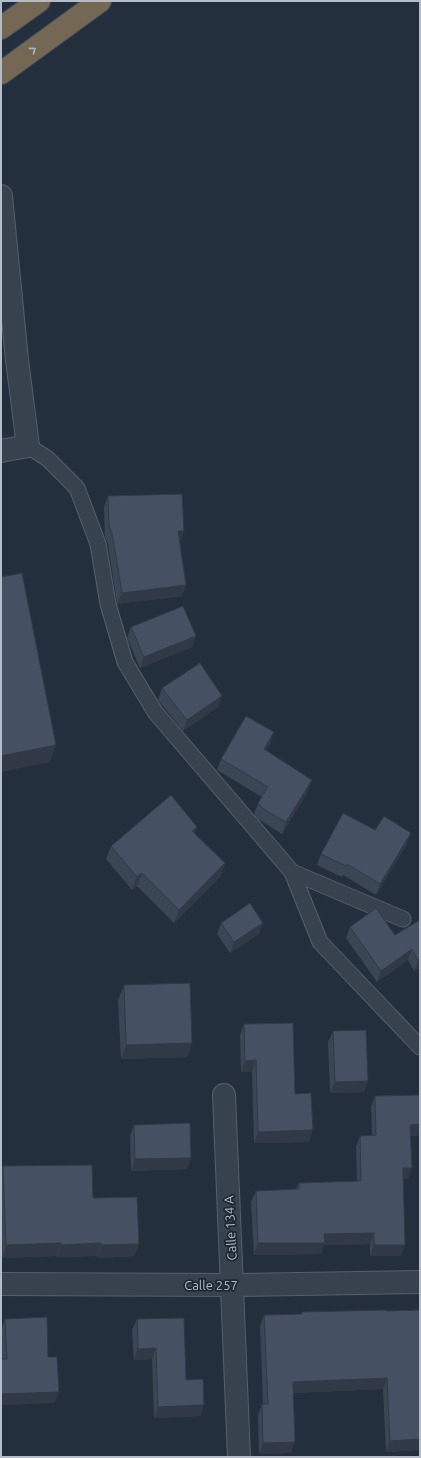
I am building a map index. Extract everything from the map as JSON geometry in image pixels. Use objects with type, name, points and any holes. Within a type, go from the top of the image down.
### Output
[{"type":"highway","points":[[1,28],[39,1]]},
{"type":"highway","points":[[1,73],[100,1]]},
{"type":"street","points":[[1,196],[17,360],[28,446],[1,451]]},
{"type":"street","name":"Calle 134 A","points":[[224,1095],[239,1457]]},
{"type":"street","name":"Calle 257","points":[[1,1284],[233,1285],[420,1282]]},
{"type":"lane","points":[[28,446],[48,459],[77,488],[98,544],[108,604],[125,662],[155,712],[292,872],[320,942],[420,1047]]},
{"type":"lane","points":[[292,872],[404,919]]},
{"type":"building","points":[[182,494],[184,531],[178,531],[186,585],[122,593],[112,533],[109,526],[108,496]]},
{"type":"building","points":[[22,573],[56,745],[1,756],[1,577]]},
{"type":"building","points":[[183,606],[196,636],[144,657],[131,627]]},
{"type":"building","points":[[200,663],[222,696],[187,720],[162,688]]},
{"type":"building","points":[[246,716],[274,732],[264,749],[312,780],[286,822],[262,808],[258,803],[268,787],[221,759]]},
{"type":"building","points":[[171,795],[197,827],[192,831],[225,863],[179,910],[142,873],[137,877],[111,846]]},
{"type":"building","points":[[343,813],[375,830],[384,816],[411,833],[380,884],[347,864],[346,866],[321,854]]},
{"type":"building","points":[[250,903],[263,923],[234,942],[221,923]]},
{"type":"building","points":[[376,908],[395,935],[420,920],[420,959],[418,960],[412,949],[381,971],[350,927]]},
{"type":"building","points":[[190,983],[192,1043],[126,1045],[124,985]]},
{"type":"building","points":[[293,1023],[295,1094],[311,1093],[313,1130],[258,1132],[256,1060],[245,1061],[244,1024]]},
{"type":"building","points":[[366,1030],[368,1081],[335,1082],[333,1031]]},
{"type":"building","points":[[420,1095],[420,1124],[410,1125],[412,1168],[403,1168],[405,1245],[374,1245],[374,1233],[324,1234],[325,1243],[258,1243],[256,1191],[299,1189],[299,1183],[361,1181],[360,1136],[376,1135],[375,1096]]},
{"type":"building","points":[[190,1123],[191,1158],[135,1159],[134,1125]]},
{"type":"building","points":[[92,1165],[93,1198],[137,1197],[139,1244],[101,1245],[101,1243],[61,1245],[61,1243],[6,1245],[3,1166]]},
{"type":"building","points":[[420,1310],[420,1439],[390,1441],[387,1378],[293,1382],[295,1442],[263,1443],[262,1404],[268,1404],[264,1315],[302,1314],[302,1312]]},
{"type":"building","points":[[47,1317],[48,1357],[57,1357],[59,1392],[1,1394],[1,1359],[7,1359],[5,1319]]},
{"type":"building","points":[[184,1318],[186,1380],[203,1379],[204,1405],[158,1407],[156,1348],[138,1349],[137,1319]]}]
